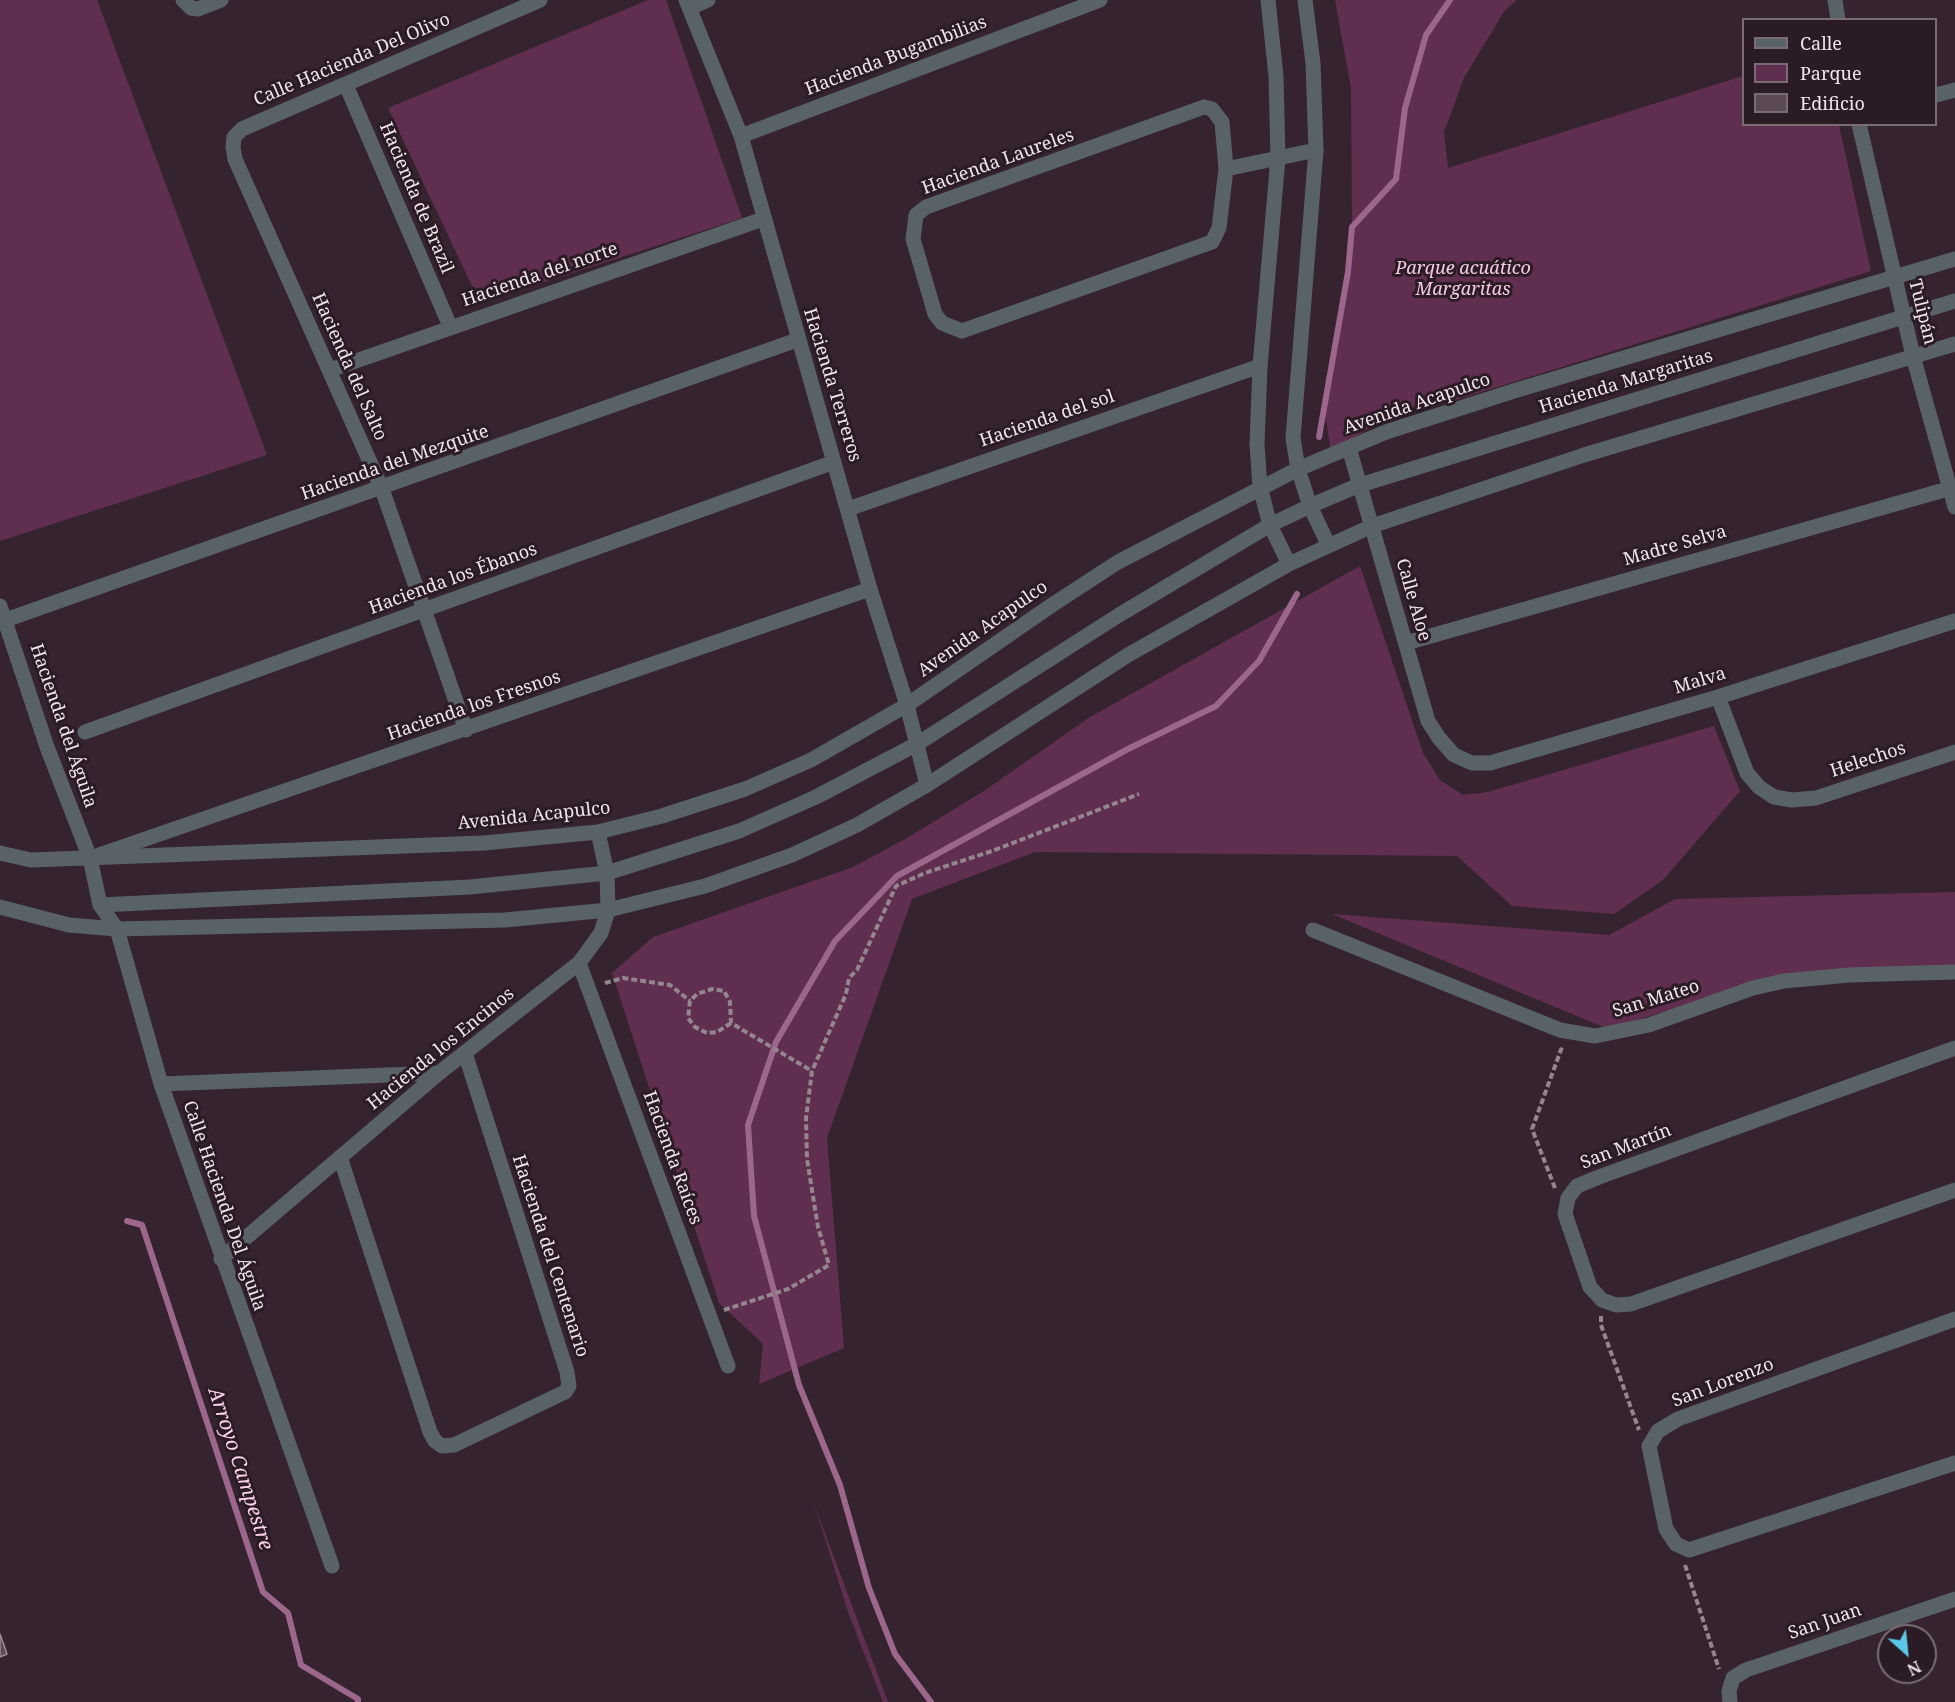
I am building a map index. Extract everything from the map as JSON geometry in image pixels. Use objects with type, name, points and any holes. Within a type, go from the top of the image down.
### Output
[{"type":"street","points":[[183,0],[191,8],[198,9],[220,0]]},
{"type":"street","name":"Calle Hacienda Del Olivo","points":[[235,159],[234,137],[242,129],[540,0]]},
{"type":"street","points":[[688,4],[708,0]]},
{"type":"street","name":"Hacienda Bugambilias","points":[[741,136],[1100,0]]},
{"type":"street","points":[[1268,0],[1275,58],[1278,158],[1260,366],[1257,444],[1260,487],[1270,525],[1289,564]]},
{"type":"street","points":[[1305,0],[1313,63],[1316,150],[1293,438],[1298,469],[1310,506],[1328,544]]},
{"type":"street","points":[[1835,0],[1838,18]]},
{"type":"street","name":"Hacienda Terreros","points":[[688,4],[741,136],[797,340],[870,589],[907,705],[927,785]]},
{"type":"street","name":"Hacienda de Brazil","points":[[346,85],[450,326]]},
{"type":"street","points":[[1937,94],[1955,90]]},
{"type":"street","name":"Hacienda Laureles","points":[[1204,107],[1212,109],[1222,122],[1226,169],[1219,228],[1216,238],[1207,246],[962,331],[942,323],[935,314],[913,239],[916,216],[926,207],[1204,107]]},
{"type":"street","name":"Tulipán","points":[[1859,126],[1893,278],[1913,357],[1952,488],[1955,507]]},
{"type":"street","points":[[1226,169],[1316,150]]},
{"type":"street","name":"Hacienda del Salto","points":[[235,159],[382,489],[466,730]]},
{"type":"street","name":"Hacienda del norte","points":[[330,370],[450,326],[763,219]]},
{"type":"street","name":"Avenida Acapulco","points":[[0,853],[30,860],[484,843],[598,832],[662,816],[745,789],[811,760],[907,705],[1052,604],[1118,562],[1298,469],[1386,432],[1517,390],[1955,259]]},
{"type":"street","name":"Hacienda Margaritas","points":[[1270,525],[1358,486],[1955,301]]},
{"type":"street","name":"Hacienda del Mezquite","points":[[2,616],[382,489],[797,340]]},
{"type":"street","points":[[0,907],[69,925],[117,929],[504,920],[608,910],[705,886],[792,855],[857,825],[927,785],[1128,655],[1328,544],[1372,526],[1584,455],[1955,344]]},
{"type":"street","name":"Hacienda del sol","points":[[848,509],[1260,366]]},
{"type":"street","name":"Calle Aloe","points":[[1349,448],[1358,486],[1372,526],[1428,721],[1438,738],[1454,755]]},
{"type":"street","name":"Hacienda los Ébanos","points":[[85,732],[834,462]]},
{"type":"street","name":"Madre Selva","points":[[1406,643],[1952,488]]},
{"type":"street","points":[[100,905],[470,887],[607,873],[739,831],[816,797],[917,744],[1119,615],[1270,525]]},
{"type":"street","name":"Hacienda los Fresnos","points":[[90,858],[870,589]]},
{"type":"street","name":"Hacienda del Águila","points":[[2,616],[47,747],[90,858]]},
{"type":"street","name":"Malva","points":[[1454,755],[1472,763],[1490,763],[1718,697],[1955,621]]},
{"type":"street","name":"Helechos","points":[[1718,697],[1746,773],[1759,787],[1774,797],[1792,800],[1816,798],[1955,752]]},
{"type":"street","name":"Hacienda los Encinos","points":[[221,1259],[439,1073],[579,963],[600,933],[608,910],[607,873],[598,832]]},
{"type":"street","name":"Calle Hacienda Del Águila","points":[[90,858],[100,905],[117,929],[161,1084],[221,1259],[332,1566]]},
{"type":"street","name":"San Mateo","points":[[1313,930],[1567,1032],[1595,1036],[1649,1025],[1754,988],[1784,981],[1849,975],[1955,972]]},
{"type":"street","name":"Hacienda Raíces","points":[[579,963],[728,1366]]},
{"type":"street","name":"San Martín","points":[[1568,1198],[1577,1186],[1599,1176],[1955,1048]]},
{"type":"street","name":"Hacienda del Centenario","points":[[340,1157],[435,1441],[442,1446],[454,1445],[565,1392],[569,1386],[567,1372],[465,1053]]},
{"type":"street","points":[[161,1084],[439,1073]]},
{"type":"street","points":[[1568,1198],[1565,1214],[1590,1287],[1602,1300],[1616,1305],[1631,1304],[1955,1190]]},
{"type":"street","name":"San Lorenzo","points":[[1649,1446],[1658,1431],[1678,1419],[1955,1319]]},
{"type":"street","points":[[1649,1446],[1666,1529],[1676,1544],[1689,1550],[1705,1547],[1955,1463]]},
{"type":"street","name":"San Juan","points":[[1731,1684],[1733,1678],[1746,1670],[1955,1599]]},
{"type":"street","points":[[1730,1702],[1731,1684]]},
{"type":"path","points":[[709,1315],[788,1289],[829,1265],[818,1227],[807,1159],[806,1118],[812,1071],[846,994],[849,978],[857,970],[896,886],[925,873],[992,851],[1139,794]]},
{"type":"path","points":[[588,987],[623,978],[642,979],[670,984],[690,1001]]},
{"type":"path","points":[[712,989],[724,991],[730,1002],[731,1023],[717,1032],[707,1033],[695,1027],[688,1018],[690,1001],[697,994],[712,989]]},
{"type":"path","points":[[731,1023],[812,1071]]},
{"type":"path","points":[[1567,1032],[1532,1129],[1552,1185],[1568,1198]]},
{"type":"path","points":[[1602,1300],[1601,1325],[1635,1425],[1649,1446]]},
{"type":"path","points":[[1683,1546],[1686,1569],[1719,1669],[1731,1684]]},
{"type":"green space","points":[[0,0],[97,0],[267,455],[0,541]]},
{"type":"green space","points":[[648,0],[666,0],[742,218],[480,303],[388,108]]},
{"type":"green space","name":"Parque acuático Margaritas","points":[[1335,0],[1517,0],[1505,10],[1464,78],[1444,132],[1448,168],[1742,76],[1742,126],[1839,126],[1871,271],[1372,426],[1331,453],[1324,406],[1348,272],[1352,227],[1351,88]]},
{"type":"green space","points":[[1360,566],[1423,753],[1440,780],[1463,795],[1488,792],[1714,726],[1740,791],[1663,880],[1614,914],[1512,906],[1457,856],[1035,852],[912,899],[827,1138],[844,1348],[759,1384],[763,1344],[719,1303],[612,973],[653,937],[853,867],[907,838],[984,791],[1090,717]]},
{"type":"green space","points":[[1955,892],[1955,968],[1783,975],[1608,1029],[1332,914],[1609,935],[1675,899]]},
{"type":"green space","points":[[813,1501],[888,1702],[883,1702],[848,1612]]},
{"type":"building","points":[[0,1634],[7,1654],[0,1657]]},
{"type":"waterway","points":[[1319,437],[1348,272],[1352,227],[1396,179],[1405,108],[1426,35],[1450,0]]},
{"type":"waterway","points":[[931,1702],[895,1654],[869,1588],[840,1485],[799,1385],[754,1216],[748,1125],[776,1042],[835,941],[897,876],[1126,750],[1216,706],[1259,661],[1297,594]]},
{"type":"waterway","name":"Arroyo Campestre","points":[[127,1221],[142,1225],[263,1592],[288,1613],[301,1665],[358,1699],[358,1702]]}]
